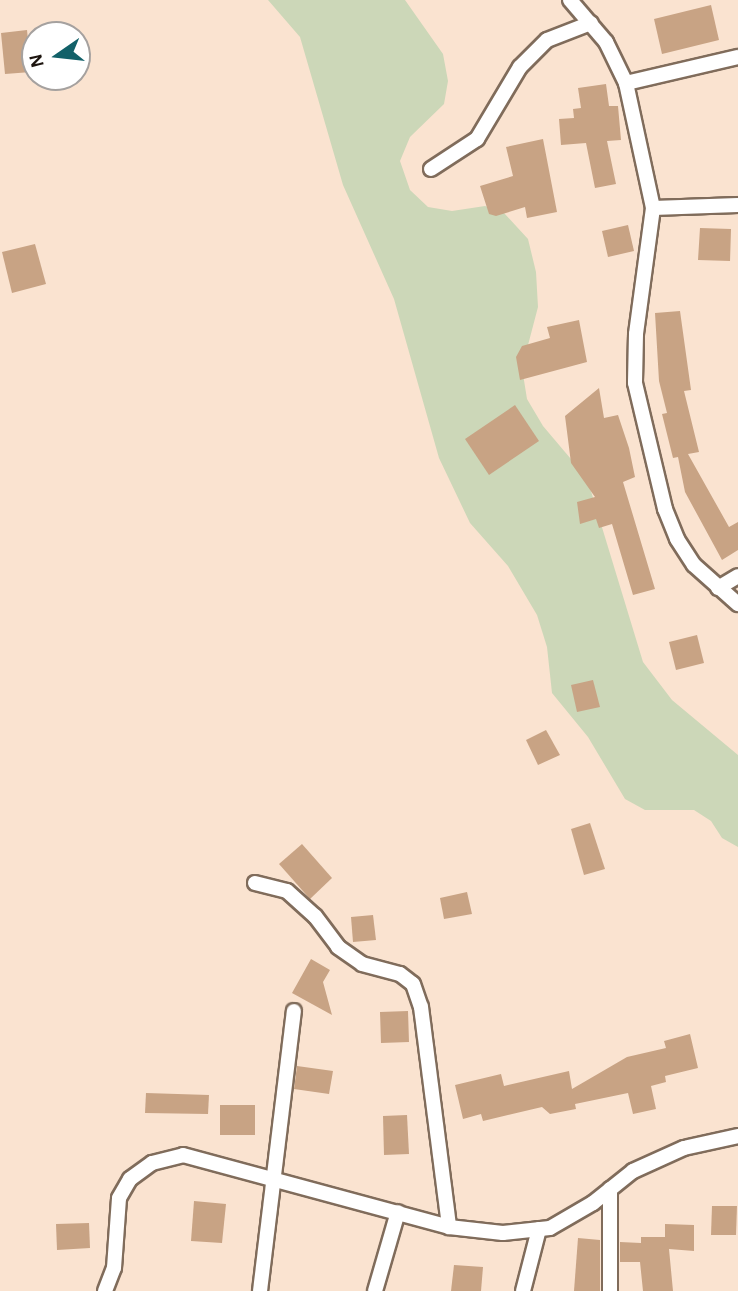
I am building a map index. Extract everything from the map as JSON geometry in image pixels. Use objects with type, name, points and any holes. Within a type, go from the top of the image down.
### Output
[{"type":"lane","points":[[570,0],[591,23],[626,83],[653,208],[636,334],[635,383],[677,539],[718,588],[738,604]]},
{"type":"lane","points":[[431,169],[477,139],[520,67],[547,40],[591,23]]},
{"type":"lane","points":[[626,83],[738,57]]},
{"type":"lane","points":[[653,208],[738,205]]},
{"type":"lane","points":[[718,588],[738,576]]},
{"type":"lane","points":[[255,883],[287,891],[315,916],[338,947],[362,964],[400,974],[413,984],[421,1007],[449,1227]]},
{"type":"lane","points":[[260,1291],[276,1178],[294,1011]]},
{"type":"lane","points":[[105,1291],[114,1268],[119,1198],[130,1178],[152,1163],[183,1155],[449,1227],[503,1233],[550,1228],[633,1171],[684,1148],[738,1136]]},
{"type":"lane","points":[[610,1189],[610,1291]]},
{"type":"lane","points":[[375,1291],[398,1212]]},
{"type":"lane","points":[[523,1291],[539,1229]]},
{"type":"green space","points":[[268,0],[405,0],[443,54],[448,81],[444,104],[410,137],[400,161],[410,190],[428,207],[452,211],[485,206],[504,213],[528,239],[536,272],[538,307],[522,368],[527,399],[543,426],[587,478],[643,662],[672,700],[738,755],[738,847],[722,838],[711,821],[694,810],[645,810],[625,799],[588,737],[552,693],[547,647],[537,615],[508,566],[470,523],[439,458],[394,299],[343,185],[300,37]]},
{"type":"building","points":[[711,5],[719,40],[662,54],[654,19]]},
{"type":"building","points":[[21,31],[21,73],[5,74],[1,33]]},
{"type":"building","points":[[606,84],[609,106],[618,106],[621,140],[607,141],[616,184],[595,188],[586,143],[561,145],[559,119],[574,118],[573,109],[581,108],[578,88]]},
{"type":"building","points":[[543,139],[557,212],[527,218],[525,207],[496,216],[489,214],[480,186],[513,176],[506,147]]},
{"type":"building","points":[[628,225],[634,251],[608,257],[602,231]]},
{"type":"building","points":[[700,228],[731,229],[730,261],[698,260]]},
{"type":"building","points":[[35,244],[46,284],[12,293],[2,252]]},
{"type":"building","points":[[680,311],[691,390],[684,391],[699,452],[688,454],[729,527],[738,522],[738,550],[722,560],[685,492],[678,457],[673,458],[662,414],[667,413],[659,381],[655,313]]},
{"type":"building","points":[[579,320],[587,362],[520,380],[516,357],[522,346],[550,338],[547,327]]},
{"type":"building","points":[[599,388],[604,418],[618,415],[629,448],[635,477],[623,482],[655,589],[633,595],[612,524],[599,528],[596,519],[580,524],[577,502],[595,497],[571,463],[565,416]]},
{"type":"building","points":[[515,405],[539,441],[489,475],[465,439]]},
{"type":"building","points":[[697,635],[704,663],[676,670],[669,642]]},
{"type":"building","points":[[593,680],[600,707],[577,712],[571,685]]},
{"type":"building","points":[[546,730],[560,755],[538,765],[526,740]]},
{"type":"building","points":[[590,823],[605,869],[584,875],[571,829]]},
{"type":"building","points":[[302,844],[332,878],[310,899],[279,864]]},
{"type":"building","points":[[467,892],[472,914],[444,919],[440,898]]},
{"type":"building","points":[[373,915],[376,940],[353,942],[351,917]]},
{"type":"building","points":[[311,959],[330,970],[323,982],[332,1015],[292,993]]},
{"type":"building","points":[[408,1011],[409,1042],[381,1043],[380,1012]]},
{"type":"building","points":[[690,1034],[698,1068],[665,1076],[666,1082],[651,1086],[656,1109],[633,1114],[628,1093],[575,1104],[576,1109],[550,1114],[542,1107],[483,1121],[481,1114],[463,1119],[455,1085],[501,1074],[504,1086],[569,1071],[572,1089],[627,1057],[666,1048],[664,1041]]},
{"type":"building","points":[[297,1066],[333,1071],[329,1094],[294,1089]]},
{"type":"building","points":[[146,1093],[209,1095],[208,1114],[145,1113]]},
{"type":"building","points":[[220,1105],[255,1105],[255,1135],[220,1135]]},
{"type":"building","points":[[407,1115],[409,1154],[384,1155],[383,1116]]},
{"type":"building","points":[[194,1201],[226,1204],[222,1243],[191,1241]]},
{"type":"building","points":[[712,1206],[737,1206],[736,1235],[711,1235]]},
{"type":"building","points":[[89,1223],[90,1248],[57,1250],[56,1224]]},
{"type":"building","points":[[665,1224],[694,1225],[694,1251],[669,1249],[673,1291],[643,1291],[640,1262],[620,1262],[620,1242],[641,1243],[641,1237],[665,1237]]},
{"type":"building","points":[[578,1238],[600,1240],[600,1291],[574,1291]]},
{"type":"building","points":[[454,1265],[483,1267],[481,1291],[451,1291]]}]
